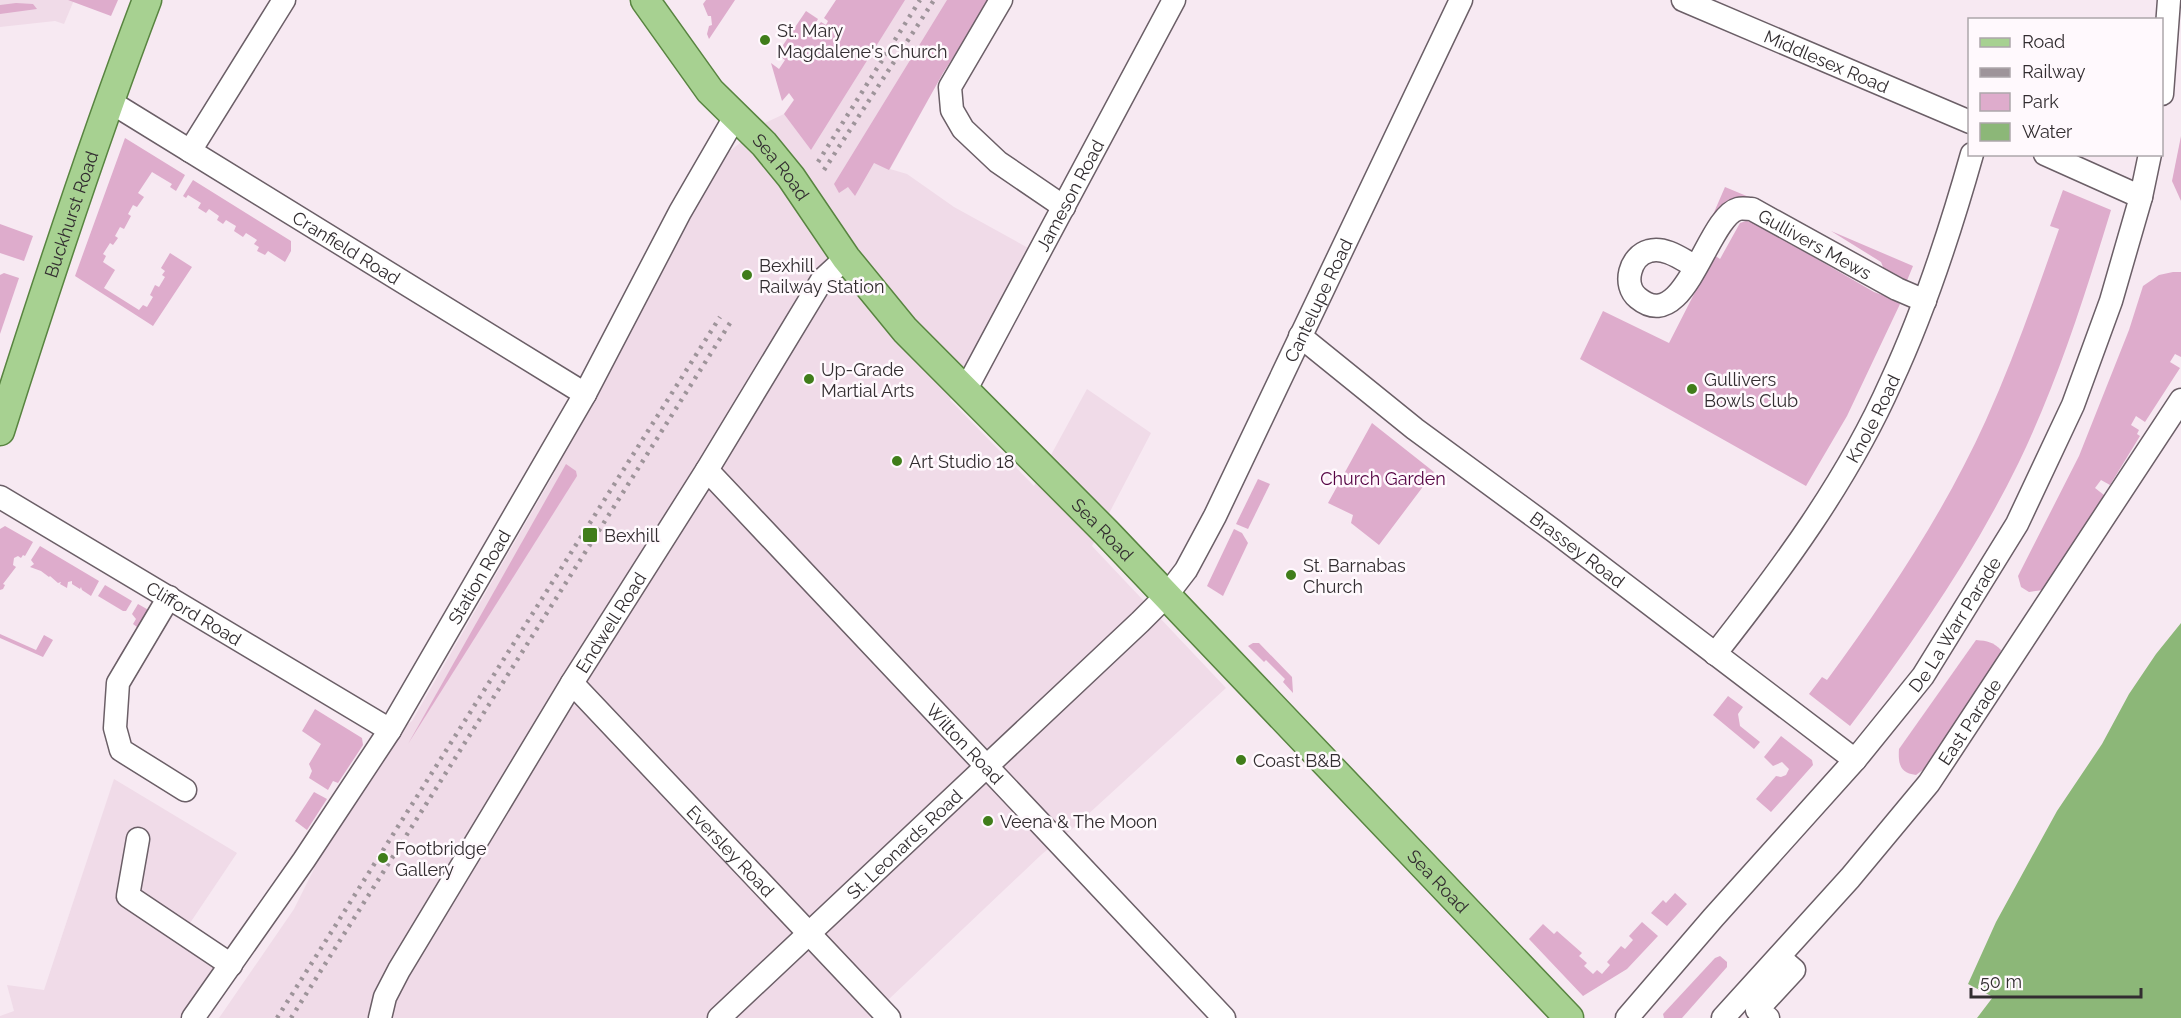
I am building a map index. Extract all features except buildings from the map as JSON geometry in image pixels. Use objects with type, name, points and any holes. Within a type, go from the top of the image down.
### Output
[{"type":"main road","name":"Buckhurst Road","points":[[0,431],[48,279],[109,101],[147,0]]},
{"type":"main road","name":"Sea Road","points":[[659,7],[710,91],[764,144],[791,177],[846,258],[905,330],[1166,596],[1569,1018]]},
{"type":"street","points":[[190,151],[284,0]]},
{"type":"street","points":[[1001,0],[950,87],[952,110],[963,129],[998,162],[1064,207]]},
{"type":"street","name":"Jameson Road","points":[[965,391],[1174,0]]},
{"type":"street","name":"Cantelupe Road","points":[[1166,596],[1186,570],[1215,516],[1461,0]]},
{"type":"street","name":"Middlesex Road","points":[[1683,0],[1968,121]]},
{"type":"street","points":[[2163,81],[2169,0]]},
{"type":"street","name":"Cranfield Road","points":[[109,101],[585,394]]},
{"type":"street","name":"Station Road","points":[[193,1018],[390,730],[585,394],[680,212],[735,117]]},
{"type":"street","name":"Knole Road","points":[[1715,654],[1766,590],[1848,464],[1891,384],[1925,301],[1971,156]]},
{"type":"street","points":[[2050,156],[2141,196]]},
{"type":"street","name":"De La Warr Parade","points":[[1627,1018],[1855,760],[1923,676],[2017,525],[2073,405],[2111,302],[2141,196],[2150,156]]},
{"type":"street","name":"Gullivers Mews","points":[[1696,267],[1726,217],[1737,209],[1752,209],[1897,290],[1925,301]]},
{"type":"street","name":"Endwell Road","points":[[380,1018],[385,997],[421,933],[572,683],[707,470],[822,280],[846,258]]},
{"type":"street","name":"Brassey Road","points":[[1300,336],[1415,429],[1554,531],[1855,760]]},
{"type":"street","name":"East Parade","points":[[1723,1018],[1850,878],[1929,783],[2181,400]]},
{"type":"street","name":"Wilton Road","points":[[707,470],[1224,1018]]},
{"type":"street","name":"Clifford Road","points":[[0,497],[390,730]]},
{"type":"street","name":"St. Leonards Road","points":[[719,1018],[987,768],[1166,596]]},
{"type":"street","points":[[169,597],[118,683],[115,728],[121,750],[185,790]]},
{"type":"street","name":"Eversley Road","points":[[572,683],[889,1018]]},
{"type":"street","points":[[138,839],[128,896],[231,965]]},
{"type":"street","points":[[1768,1018],[1757,1010],[1794,970],[1779,957]]},
{"type":"shaded area","points":[[0,0],[74,0],[64,24],[55,21],[0,27]]},
{"type":"shaded area","points":[[862,0],[990,0],[943,73],[890,169],[907,174],[954,207],[1030,249],[950,400],[1034,486],[1087,389],[1151,433],[1092,546],[1226,688],[1041,855],[869,1018],[219,1018],[294,909],[315,867],[316,853],[395,733],[412,721],[555,472],[552,462],[725,155],[765,123],[784,114]]},
{"type":"shaded area","points":[[114,779],[237,853],[188,926],[230,954],[183,1018],[0,1018],[14,1011],[7,985],[44,990]]},
{"type":"green space","points":[[68,0],[118,0],[111,16]]},
{"type":"green space","points":[[706,0],[735,0],[709,39],[707,34],[709,26],[712,25],[711,16],[708,16],[703,4]]},
{"type":"green space","points":[[836,0],[905,0],[811,150],[784,114],[794,100],[789,93],[782,101],[771,63],[779,69],[785,60],[777,54],[806,11],[818,19],[815,24],[818,26],[821,22],[826,25],[828,21],[824,18]]},
{"type":"green space","points":[[947,0],[990,0],[943,73],[889,170],[874,163],[855,196],[848,187],[839,193],[834,184]]},
{"type":"green space","points":[[33,4],[37,9],[0,14],[0,5]]},
{"type":"green space","points":[[2181,136],[2181,201],[2172,181]]},
{"type":"green space","points":[[125,138],[185,175],[176,191],[170,187],[172,184],[152,172],[138,193],[144,197],[137,207],[133,205],[128,214],[131,216],[124,229],[120,227],[115,236],[118,238],[113,245],[110,243],[103,254],[106,256],[103,262],[115,270],[104,288],[139,310],[143,305],[147,307],[153,297],[150,295],[155,285],[159,287],[165,277],[162,275],[165,271],[161,268],[170,253],[192,267],[153,326],[75,276]]},
{"type":"green space","points":[[193,180],[291,241],[291,251],[285,262],[268,251],[265,255],[257,251],[259,247],[254,244],[257,240],[246,233],[243,237],[234,231],[236,226],[226,220],[223,224],[217,220],[219,216],[209,209],[206,213],[198,208],[201,203],[188,195],[186,198],[183,196]]},
{"type":"green space","points":[[1725,187],[1749,197],[1729,203],[1712,217]]},
{"type":"green space","points":[[2063,190],[2111,210],[2081,306],[2046,400],[2019,462],[1962,565],[1897,663],[1850,726],[1809,694],[1822,677],[1827,680],[1893,586],[1933,522],[1970,455],[2006,373],[2059,229],[2050,226]]},
{"type":"green space","points":[[1753,222],[1874,292],[1900,304],[1847,416],[1806,486],[1580,359],[1603,311],[1669,343],[1714,255],[1720,259],[1740,223]]},
{"type":"green space","points":[[0,224],[33,236],[24,261],[0,253]]},
{"type":"green space","points":[[1831,231],[1913,266],[1906,283],[1885,272],[1881,262]]},
{"type":"green space","points":[[2181,272],[2181,357],[2175,354],[2170,362],[2180,368],[2145,422],[2136,416],[2131,425],[2139,430],[2137,434],[2140,436],[2110,485],[2101,480],[2095,488],[2104,495],[2043,590],[2029,592],[2021,587],[2018,576],[2079,456],[2129,330],[2143,286],[2159,275]]},
{"type":"green space","points":[[4,273],[19,278],[0,334],[0,275]]},
{"type":"green space","name":"Church Garden","points":[[1372,423],[1434,472],[1379,545],[1351,523],[1353,515],[1328,503]]},
{"type":"green space","points":[[566,464],[576,471],[577,476],[408,744]]},
{"type":"green space","points":[[1258,479],[1270,484],[1248,529],[1236,524]]},
{"type":"green space","points":[[5,526],[33,542],[25,556],[14,558],[13,565],[16,567],[3,584],[5,585],[3,589],[0,590],[0,529]]},
{"type":"green space","points":[[1234,529],[1242,533],[1248,543],[1223,596],[1207,586]]},
{"type":"green space","points":[[40,546],[99,581],[91,596],[81,587],[80,589],[72,584],[72,581],[68,582],[67,588],[60,584],[61,582],[58,583],[50,576],[30,567],[34,564],[31,560]]},
{"type":"green space","points":[[105,585],[132,601],[126,611],[98,596]]},
{"type":"green space","points":[[138,604],[152,612],[122,663],[117,660],[137,627],[133,624],[136,619],[132,614]]},
{"type":"green space","points":[[0,634],[36,650],[44,635],[53,640],[43,657],[0,638]]},
{"type":"green space","points":[[1976,640],[1990,642],[2001,650],[1998,661],[1924,769],[1916,775],[1906,772],[1901,767],[1899,749]]},
{"type":"green space","points":[[1259,643],[1292,677],[1293,693],[1283,682],[1285,679],[1248,646]]},
{"type":"green space","points":[[1728,696],[1743,707],[1738,714],[1740,726],[1760,742],[1754,749],[1713,715]]},
{"type":"green space","points":[[315,709],[362,738],[363,745],[338,783],[333,781],[328,790],[309,778],[312,771],[309,764],[321,744],[302,731]]},
{"type":"green space","points":[[1781,736],[1812,760],[1813,765],[1771,812],[1756,799],[1776,776],[1786,775],[1789,769],[1782,762],[1773,766],[1764,757]]},
{"type":"green space","points":[[314,792],[327,799],[307,830],[295,821]]},
{"type":"green space","points":[[1675,893],[1687,904],[1667,926],[1651,913],[1663,900],[1666,903]]},
{"type":"green space","points":[[1642,922],[1658,936],[1627,969],[1583,996],[1529,939],[1543,924],[1554,934],[1557,931],[1582,953],[1579,956],[1587,963],[1584,966],[1593,974],[1597,970],[1602,974],[1610,965],[1607,962],[1621,946],[1625,949],[1633,940],[1629,936]]},
{"type":"green space","points":[[1720,956],[1727,962],[1727,967],[1682,1018],[1664,1018],[1663,1014],[1715,958]]},
{"type":"water","points":[[2181,623],[2181,1018],[1977,1018],[1993,997],[1968,984],[1996,922],[2057,811],[2102,744],[2129,694],[2156,654]]},
{"type":"railway","points":[[818,162],[920,0]]},
{"type":"railway","points":[[824,170],[934,0]]},
{"type":"railway","points":[[277,1018],[720,317]]},
{"type":"railway","points":[[291,1018],[730,323]]},
{"type":"place","name":"St. Mary Magdalene's Church","points":[[765,40]]},
{"type":"place","name":"Bexhill Railway Station","points":[[747,275]]},
{"type":"place","name":"Up-Grade Martial Arts","points":[[809,379]]},
{"type":"place","name":"Gullivers Bowls Club","points":[[1692,389]]},
{"type":"place","name":"Art Studio 18","points":[[897,461]]},
{"type":"place","name":"Bexhill","points":[[590,535]]},
{"type":"place","name":"St. Barnabas Church","points":[[1291,575]]},
{"type":"place","name":"Coast B&B","points":[[1241,760]]},
{"type":"place","name":"Veena & The Moon","points":[[988,821]]},
{"type":"place","name":"Footbridge Gallery","points":[[383,858]]}]
